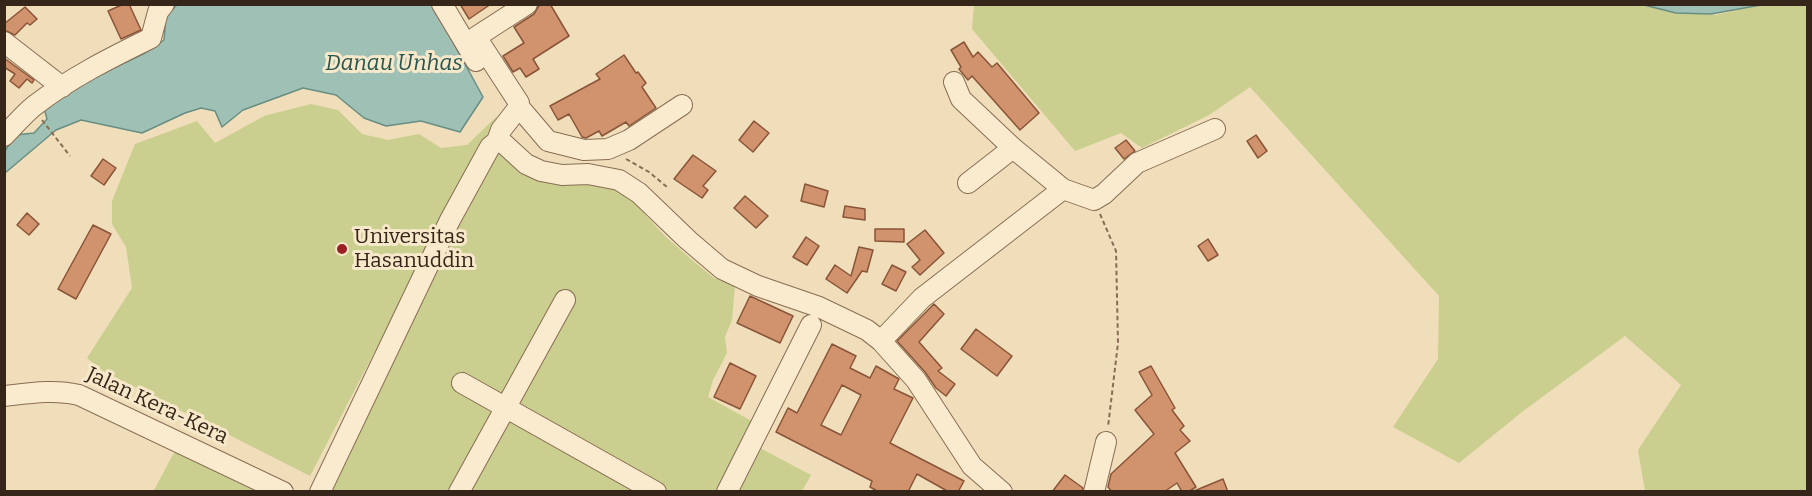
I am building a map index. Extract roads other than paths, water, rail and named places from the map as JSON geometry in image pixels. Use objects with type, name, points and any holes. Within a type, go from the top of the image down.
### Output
[{"type":"street","points":[[4,136],[33,108],[62,87],[102,62],[151,38],[158,12],[164,4]]},
{"type":"street","points":[[442,4],[507,123],[548,141],[584,150],[608,149],[628,140],[682,105]]},
{"type":"street","points":[[320,492],[450,220],[490,147],[519,103],[476,36],[503,12],[527,4]]},
{"type":"street","points":[[4,42],[62,87]]},
{"type":"street","points":[[954,82],[961,99],[1013,148],[1063,189],[1094,200],[1104,194],[1137,163],[1215,129]]},
{"type":"street","points":[[507,123],[502,142],[526,164],[541,171],[562,175],[588,174],[619,180],[639,193],[722,269],[758,286],[819,307],[867,330],[888,335],[972,466],[1002,492]]},
{"type":"street","points":[[968,183],[1013,148]]},
{"type":"street","points":[[888,335],[922,297],[1063,189]]},
{"type":"street","points":[[459,492],[565,300]]},
{"type":"street","points":[[727,492],[811,325]]},
{"type":"street","points":[[462,382],[656,492]]},
{"type":"street","name":"Jalan Kera-Kera","points":[[4,396],[46,392],[67,392],[80,395],[283,492]]},
{"type":"street","points":[[1094,492],[1106,442]]},
{"type":"water","name":"Danau Unhas","points":[[177,5],[433,5],[483,97],[460,132],[421,121],[386,126],[364,118],[336,95],[303,88],[243,110],[222,127],[215,111],[201,108],[142,133],[81,120],[56,130],[5,173],[5,151],[15,135],[34,133],[47,119],[44,108],[93,78],[145,53],[164,40],[166,15]]},
{"type":"water","points":[[1644,5],[1761,5],[1711,14],[1676,13]]},
{"type":"place","name":"Universitas Hasanuddin","points":[[342,249]]}]
